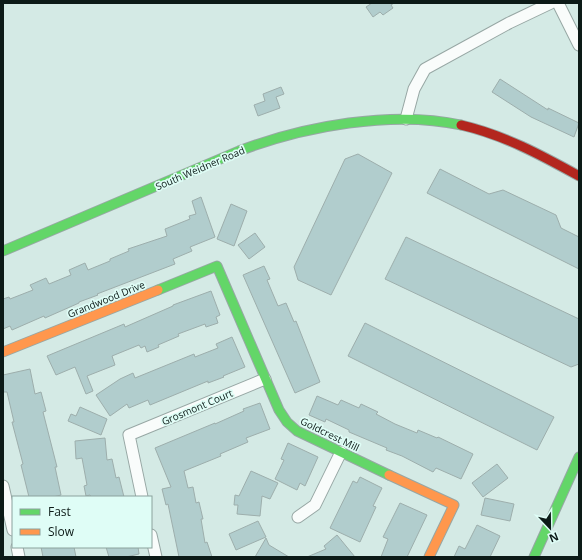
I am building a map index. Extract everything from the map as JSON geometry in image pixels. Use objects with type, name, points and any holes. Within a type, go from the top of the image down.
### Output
[{"type":"main road","name":"South Weidner Road","points":[[3,251],[239,151],[278,137],[335,126],[406,119],[438,122],[471,128],[502,137],[525,146],[579,176]]},
{"type":"main road","name":"Grandwood Drive","points":[[3,352],[217,266]]},
{"type":"main road","name":"Goldcrest Mill","points":[[217,266],[279,410],[292,427],[341,452],[454,505],[429,557]]},
{"type":"main road","points":[[534,557],[579,457]]},
{"type":"street","points":[[406,119],[414,89],[425,69],[509,23],[551,3]]},
{"type":"street","points":[[558,3],[579,45]]},
{"type":"street","name":"Grosmont Court","points":[[142,496],[129,435],[265,379]]},
{"type":"street","points":[[298,517],[315,505],[341,452]]},
{"type":"street","points":[[3,486],[12,526]]},
{"type":"street","points":[[152,539],[156,557]]},
{"type":"building","points":[[372,3],[394,3],[391,5],[393,8],[383,15],[380,12],[373,17],[366,7]]},
{"type":"building","points":[[500,79],[548,110],[548,108],[579,123],[574,137],[531,117],[492,92]]},
{"type":"building","points":[[281,87],[284,94],[276,97],[280,108],[258,116],[254,105],[265,101],[263,94]]},
{"type":"building","points":[[358,154],[392,173],[331,295],[298,280],[294,267],[345,159]]},
{"type":"building","points":[[440,169],[489,194],[503,190],[556,215],[561,228],[579,237],[579,269],[427,193]]},
{"type":"building","points":[[201,197],[215,237],[190,247],[192,251],[173,259],[175,264],[97,294],[98,295],[45,318],[44,316],[12,330],[10,326],[3,329],[3,299],[9,297],[10,299],[33,290],[30,285],[46,278],[49,284],[71,275],[69,270],[85,263],[88,270],[110,261],[110,259],[129,251],[128,249],[167,236],[165,229],[190,219],[189,216],[196,214],[192,201]]},
{"type":"building","points":[[231,204],[247,211],[234,246],[217,239]]},
{"type":"building","points":[[255,233],[265,247],[249,259],[238,245]]},
{"type":"building","points":[[406,237],[579,319],[579,364],[571,367],[385,279]]},
{"type":"building","points":[[264,266],[270,279],[267,280],[278,306],[286,303],[294,322],[296,321],[320,382],[295,393],[243,275]]},
{"type":"building","points":[[211,291],[220,315],[216,317],[218,323],[206,327],[205,324],[178,334],[179,336],[158,345],[159,347],[147,352],[145,346],[141,348],[139,345],[112,356],[115,365],[87,376],[93,391],[86,394],[75,367],[56,375],[47,356],[124,324],[125,327],[173,305]]},
{"type":"building","points":[[365,323],[554,417],[537,450],[348,356]]},
{"type":"building","points":[[232,337],[245,367],[223,376],[224,377],[208,383],[208,381],[150,405],[148,400],[129,408],[127,404],[110,416],[96,395],[120,379],[133,373],[135,378],[194,354],[195,357],[218,348],[216,344]]},
{"type":"building","points":[[30,369],[35,394],[41,392],[46,411],[43,412],[57,467],[55,467],[61,495],[29,496],[21,465],[23,464],[12,422],[14,422],[7,392],[3,392],[3,375]]},
{"type":"building","points":[[317,396],[338,405],[341,400],[359,408],[361,404],[378,412],[376,414],[395,424],[417,433],[418,430],[437,438],[438,437],[473,454],[461,479],[436,468],[433,472],[402,456],[386,450],[387,448],[349,432],[349,430],[326,419],[325,422],[309,415]]},
{"type":"building","points":[[260,403],[270,429],[246,438],[248,442],[220,454],[221,456],[184,471],[188,488],[193,487],[196,503],[199,502],[203,519],[201,519],[205,543],[207,542],[212,557],[179,557],[168,504],[166,505],[162,489],[171,487],[155,448],[215,424],[244,411],[243,409]]},
{"type":"building","points":[[80,407],[107,419],[101,435],[68,421],[71,414],[76,416]]},
{"type":"building","points":[[105,438],[107,460],[112,459],[116,478],[119,477],[124,496],[86,496],[84,486],[87,485],[82,458],[76,459],[75,441]]},
{"type":"building","points":[[288,443],[318,457],[305,486],[300,483],[297,490],[275,479],[284,460],[281,459]]},
{"type":"building","points":[[497,464],[508,478],[483,497],[472,483]]},
{"type":"building","points":[[251,471],[278,483],[270,499],[262,496],[260,516],[237,514],[238,505],[234,505],[235,495],[239,496]]},
{"type":"building","points":[[360,477],[382,488],[373,506],[376,507],[360,542],[330,528],[353,481],[357,483]]},
{"type":"building","points":[[485,498],[514,504],[510,521],[481,515]]},
{"type":"building","points":[[400,503],[427,515],[407,557],[381,557],[388,539],[383,537]]},
{"type":"building","points":[[258,521],[266,537],[236,550],[229,534]]},
{"type":"building","points":[[477,525],[500,536],[490,557],[454,557],[459,546],[465,549]]},
{"type":"building","points":[[337,535],[355,557],[307,557],[326,549],[324,546]]},
{"type":"building","points":[[266,538],[269,545],[289,557],[255,557]]},
{"type":"building","points":[[41,548],[74,548],[76,557],[43,557]]},
{"type":"building","points":[[106,548],[138,548],[139,554],[126,557],[109,557]]},
{"type":"traffic: fast","points":[[3,251],[239,151],[292,134],[349,123],[378,120],[407,119],[461,125]]},
{"type":"traffic: fast","points":[[158,290],[217,266],[279,410],[287,422],[297,431],[389,475]]},
{"type":"traffic: fast","points":[[534,557],[579,457]]},
{"type":"traffic: slow","points":[[3,352],[158,290]]},
{"type":"traffic: slow","points":[[389,475],[454,505],[429,557]]},
{"type":"traffic: jam","points":[[461,125],[507,140],[536,153],[579,176]]}]
